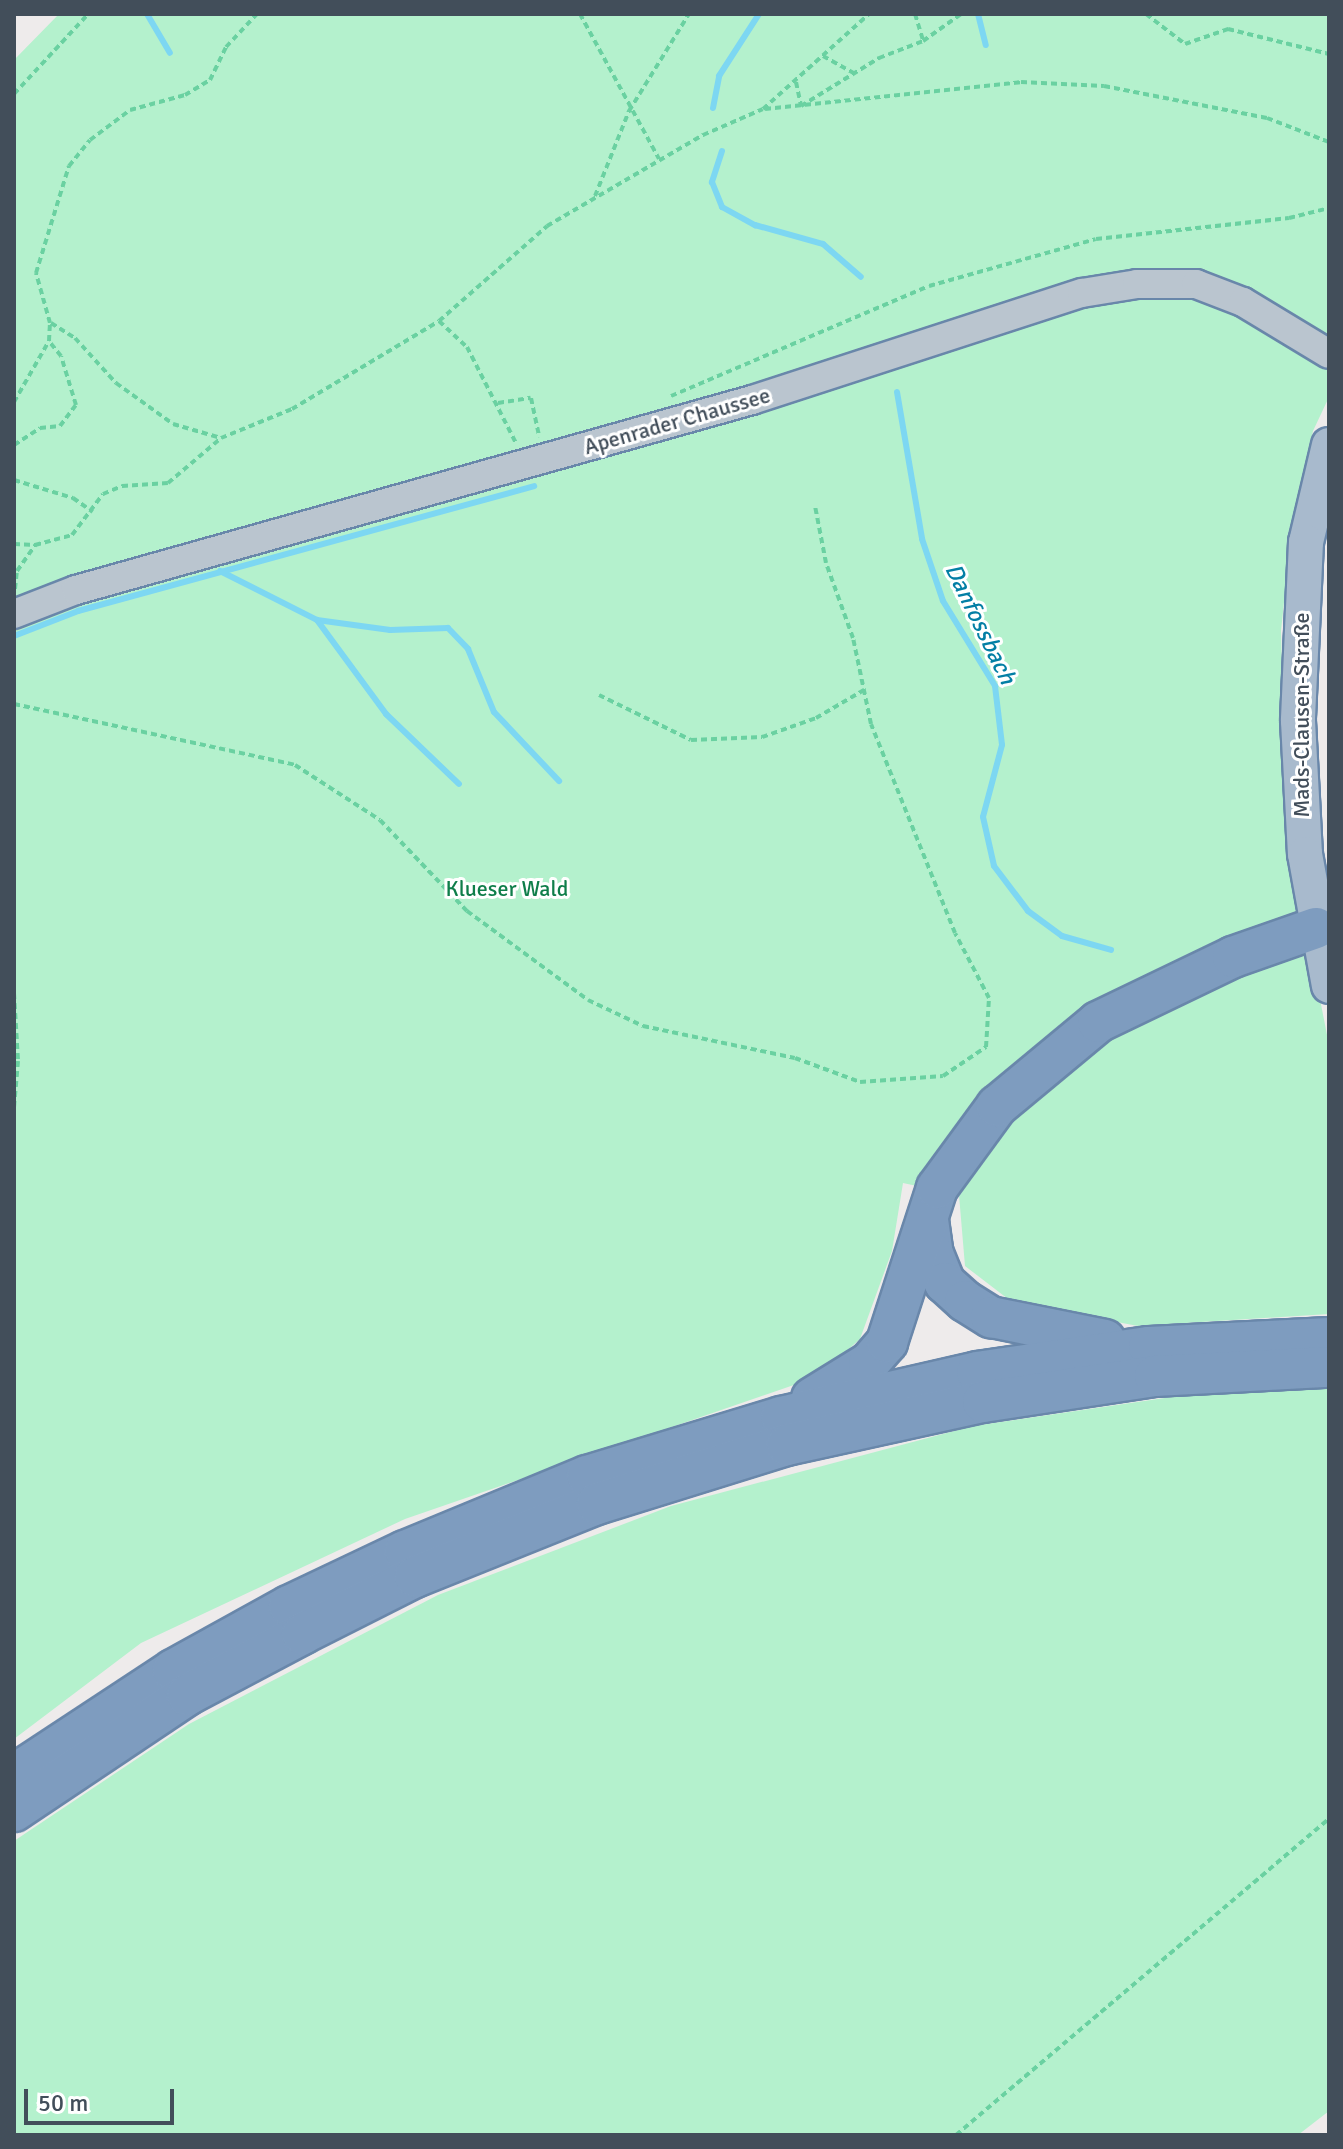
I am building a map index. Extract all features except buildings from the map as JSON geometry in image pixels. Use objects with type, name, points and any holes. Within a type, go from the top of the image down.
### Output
[{"type":"highway","points":[[781,1417],[869,1363],[887,1342],[927,1214],[955,1157],[997,1106],[1098,1022],[1233,957],[1316,928]]},
{"type":"highway","points":[[927,1214],[933,1254],[945,1283],[991,1317],[1149,1347]]},
{"type":"highway","points":[[14,1775],[173,1670],[405,1551],[587,1476],[781,1417],[977,1372],[1149,1347],[1329,1338]]},
{"type":"highway","points":[[14,1811],[187,1695],[289,1641],[415,1577],[597,1504],[787,1445],[983,1402],[1155,1376],[1329,1367]]},
{"type":"main road","name":"Mads-Clausen-Straße","points":[[1329,445],[1306,542],[1299,628],[1299,793],[1316,928],[1329,986]]},
{"type":"street","name":"Apenrader Chaussee","points":[[21,602],[76,590],[522,455],[752,400],[1082,293],[1137,284],[1196,284],[1219,291],[1329,354]]},
{"type":"path","points":[[14,94],[88,14]]},
{"type":"path","points":[[14,402],[49,341],[50,323],[36,273],[69,166],[90,140],[130,110],[185,95],[210,80],[226,47],[257,14]]},
{"type":"path","points":[[580,14],[629,111],[660,160]]},
{"type":"path","points":[[594,198],[629,111],[689,14]]},
{"type":"path","points":[[14,544],[35,545],[72,535],[93,512],[103,494],[122,486],[168,483],[221,438],[292,409],[439,321],[547,226],[660,160],[763,109],[869,14]]},
{"type":"path","points":[[915,14],[923,41]]},
{"type":"path","points":[[801,106],[854,73],[923,41],[961,14]]},
{"type":"path","points":[[1146,14],[1185,44],[1228,29],[1329,54]]},
{"type":"path","points":[[823,56],[854,73]]},
{"type":"path","points":[[796,80],[801,106]]},
{"type":"path","points":[[763,109],[1021,82],[1104,86],[1267,118],[1329,142]]},
{"type":"path","points":[[659,401],[944,281],[1096,239],[1289,218],[1329,208]]},
{"type":"path","points":[[439,321],[467,347],[522,455]]},
{"type":"path","points":[[50,323],[75,338],[116,383],[173,424],[221,438]]},
{"type":"path","points":[[14,445],[40,428],[60,426],[76,405],[61,356],[49,341]]},
{"type":"path","points":[[498,403],[531,398],[540,439]]},
{"type":"path","points":[[522,455],[540,439],[555,435]]},
{"type":"path","points":[[503,449],[522,455]]},
{"type":"path","points":[[14,480],[73,498],[93,512]]},
{"type":"path","points":[[14,704],[295,765],[380,820],[467,911],[588,1000],[643,1026],[795,1058],[860,1082],[943,1076],[986,1047],[989,998],[955,933],[871,724],[853,638],[826,563],[815,506]]},
{"type":"path","points":[[21,602],[14,596],[17,571],[35,545]]},
{"type":"path","points":[[599,695],[691,740],[762,737],[816,718],[864,690]]},
{"type":"path","points":[[14,993],[18,1061],[14,1108]]},
{"type":"path","points":[[956,2135],[1329,1819]]},
{"type":"green space","name":"Klueser Wald","points":[[59,14],[1329,14],[1329,397],[1313,431],[1292,526],[1281,631],[1286,826],[1329,1045],[1329,1314],[1138,1326],[1012,1302],[965,1266],[959,1195],[903,1183],[892,1251],[860,1339],[817,1377],[405,1519],[141,1643],[14,1739],[14,60]]},
{"type":"green space","points":[[1329,1383],[1329,2111],[1298,2135],[14,2135],[14,1841],[189,1724],[438,1595],[671,1506],[973,1426],[1192,1394]]},
{"type":"waterway","points":[[147,14],[170,53]]},
{"type":"waterway","name":"Danfossbach","points":[[713,108],[719,76],[759,14]]},
{"type":"waterway","points":[[978,14],[986,45]]},
{"type":"waterway","name":"Danfossbach","points":[[722,151],[712,182],[722,207],[755,225],[823,244],[861,277]]},
{"type":"waterway","name":"Danfossbach","points":[[897,392],[922,539],[943,601],[995,686],[1002,745],[983,817],[994,866],[1028,911],[1062,936],[1111,950]]},
{"type":"waterway","points":[[14,636],[78,611],[534,486]]},
{"type":"waterway","points":[[220,571],[317,620],[390,630],[448,628],[468,649],[494,712],[559,781]]},
{"type":"waterway","points":[[317,620],[386,714],[459,784]]}]
